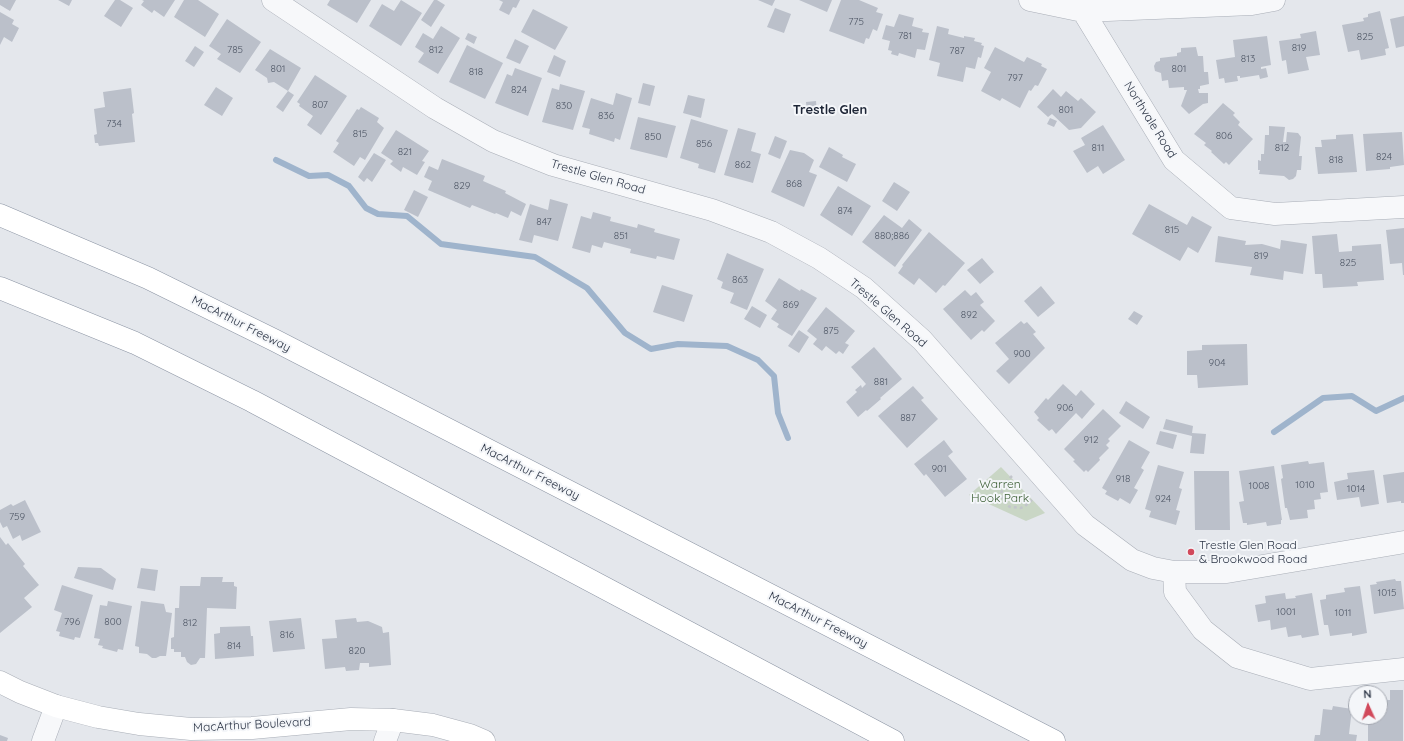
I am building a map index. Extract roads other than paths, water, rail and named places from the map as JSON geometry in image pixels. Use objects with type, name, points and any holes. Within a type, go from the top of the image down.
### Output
[{"type":"main road","name":"MacArthur Freeway","points":[[0,215],[148,278],[246,326],[1054,741]]},
{"type":"main road","points":[[0,288],[135,343],[252,401],[893,741]]},
{"type":"main road","name":"MacArthur Boulevard","points":[[0,682],[20,692],[56,706],[98,717],[139,724],[191,729],[252,728],[351,719],[393,720],[433,725],[470,735],[484,741]]},
{"type":"street","name":"Trestle Glen Road","points":[[273,0],[435,108],[493,142],[553,165],[712,210],[770,232],[819,258],[864,288],[922,340],[1085,525],[1132,560],[1153,568],[1174,572],[1227,572],[1404,542]]},
{"type":"street","points":[[1030,0],[1083,11],[1252,4],[1274,0]]},
{"type":"street","name":"Northvale Road","points":[[1083,11],[1174,160],[1231,208],[1275,214],[1404,207]]},
{"type":"street","points":[[1174,572],[1175,592],[1203,630],[1237,657],[1310,679],[1404,669]]},
{"type":"street","points":[[43,741],[56,706]]},
{"type":"street","points":[[385,741],[393,720]]},
{"type":"waterway","points":[[276,160],[309,176],[328,175],[349,186],[366,208],[378,214],[407,216],[441,244],[535,257],[587,288],[625,333],[651,349],[678,344],[727,346],[758,360],[774,376],[778,413],[788,438]]},
{"type":"waterway","points":[[1274,432],[1323,398],[1352,396],[1376,411],[1404,398]]},
{"type":"place","name":"Trestle Glen Road & Brookwood Road","points":[[1191,552]]},
{"type":"district","name":"Trestle Glen","points":[[830,110]]},
{"type":"park label","name":"Warren Hook Park","points":[[1000,491]]}]
